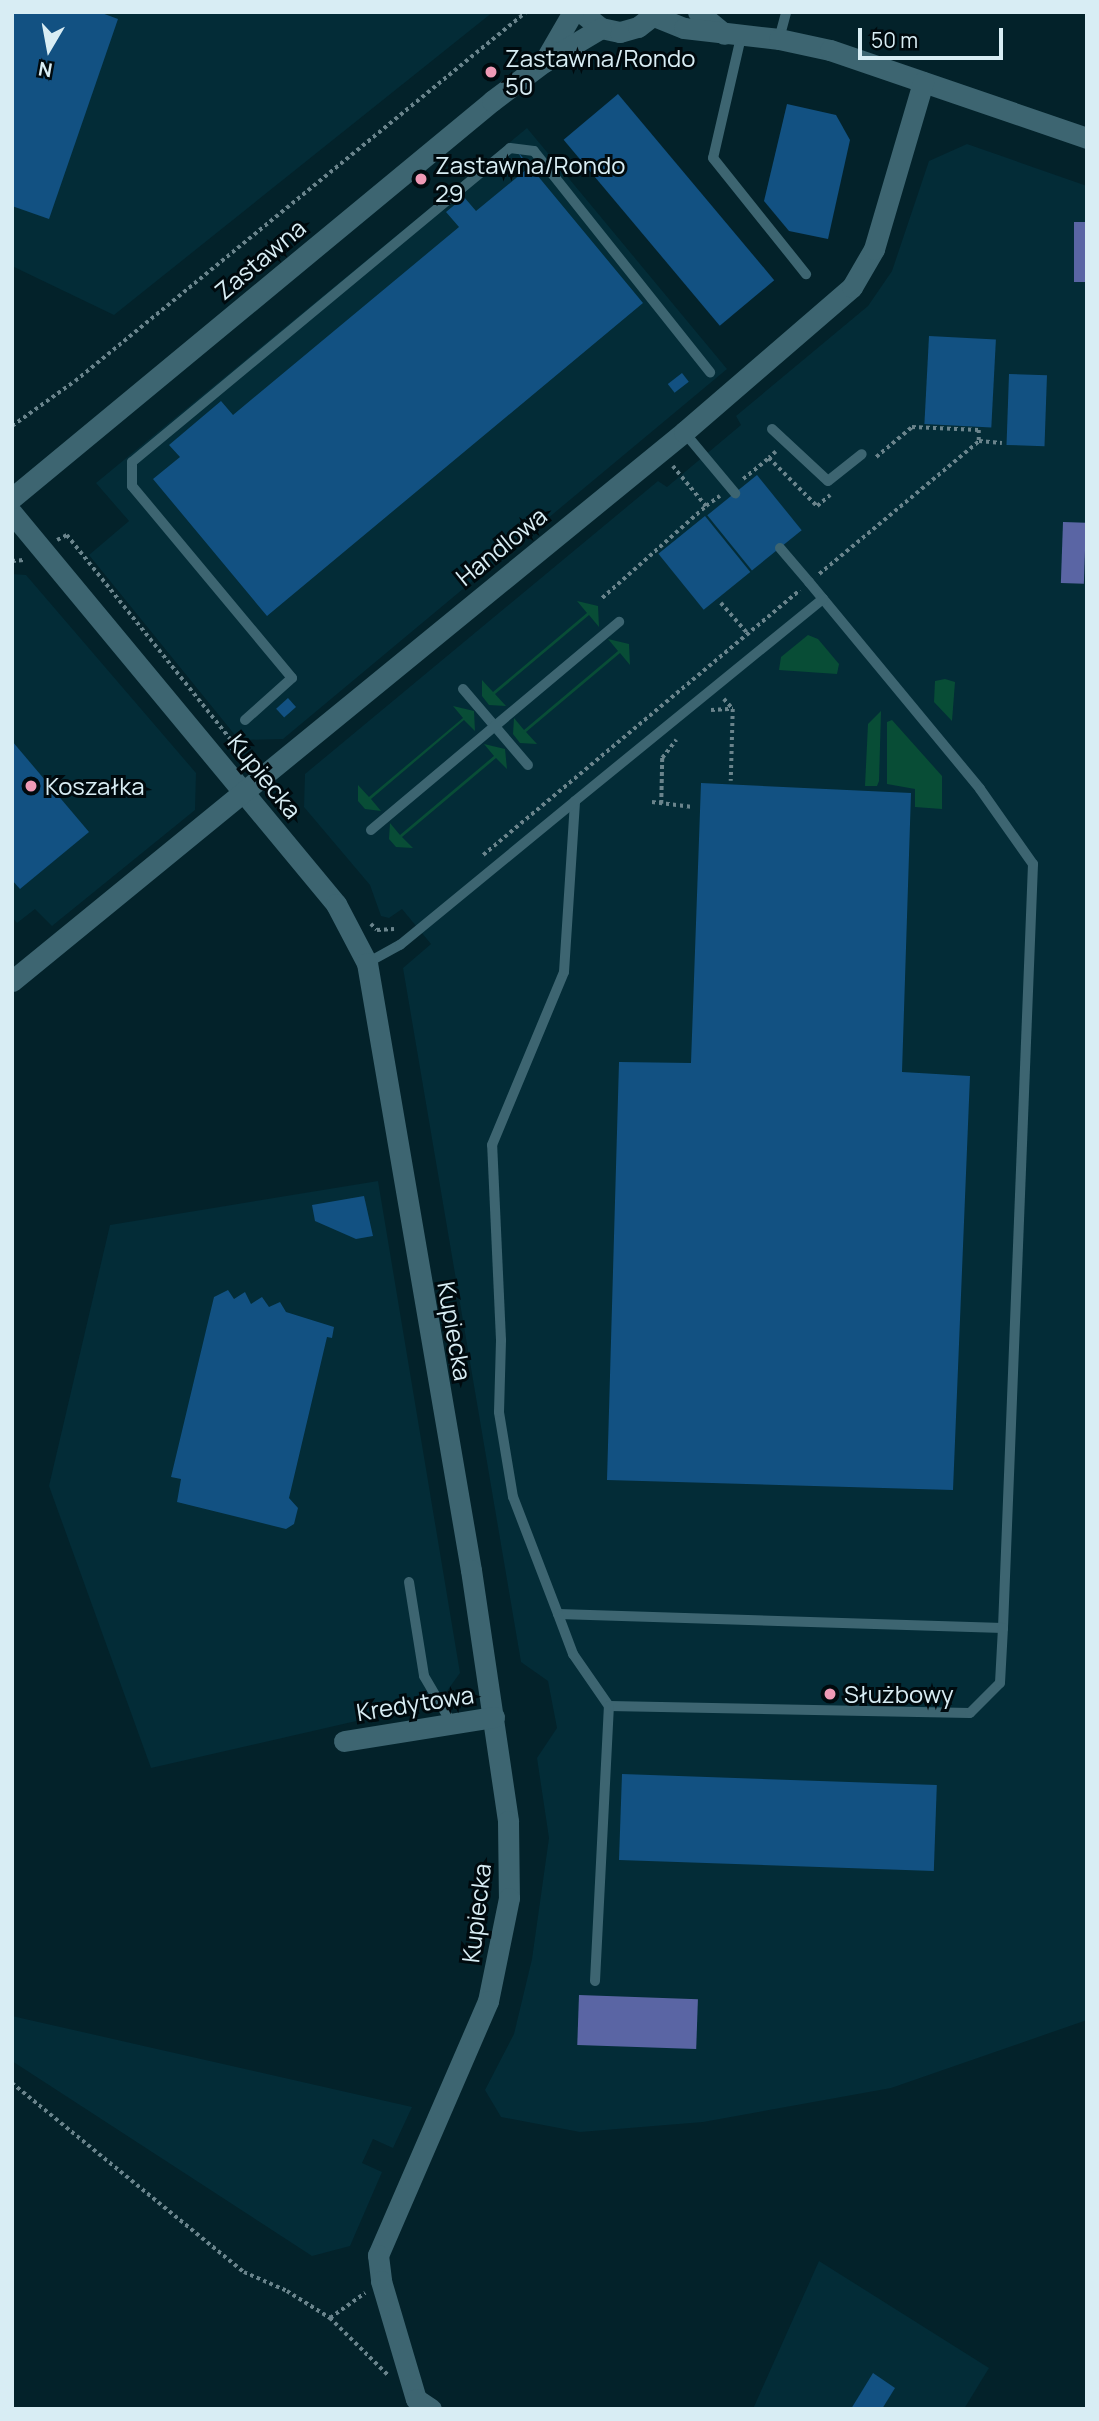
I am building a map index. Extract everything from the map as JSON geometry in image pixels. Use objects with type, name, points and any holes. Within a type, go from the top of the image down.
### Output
[{"type":"street","name":"Zastawna","points":[[544,62],[573,12]]},
{"type":"street","points":[[581,12],[601,28],[620,32],[638,27],[655,14],[684,28],[779,39],[830,50],[1087,138]]},
{"type":"street","points":[[698,12],[733,35]]},
{"type":"street","name":"Zastawna","points":[[12,498],[544,62],[601,28]]},
{"type":"street","name":"Handlowa","points":[[12,981],[684,432],[852,286],[864,269],[923,82]]},
{"type":"street","name":"Kupiecka","points":[[12,513],[336,904],[367,963],[494,1717],[510,1863],[499,1961],[488,2001],[378,2255],[381,2281]]},
{"type":"street","name":"Kredytowa","points":[[344,1741],[494,1717]]},
{"type":"street","points":[[381,2281],[424,2404]]},
{"type":"lane","points":[[779,39],[786,12]]},
{"type":"lane","points":[[733,35],[713,158],[806,274]]},
{"type":"lane","points":[[245,720],[292,678],[132,486],[132,461],[510,149],[534,151],[710,372]]},
{"type":"lane","points":[[772,429],[828,481],[862,454]]},
{"type":"lane","points":[[684,432],[735,493]]},
{"type":"lane","points":[[609,1706],[970,1713],[1000,1683],[1032,864],[980,789],[780,548]]},
{"type":"lane","points":[[367,963],[400,945],[823,599]]},
{"type":"lane","points":[[371,830],[619,622]]},
{"type":"lane","points":[[463,689],[528,765]]},
{"type":"lane","points":[[575,801],[564,972],[492,1145],[501,1340],[499,1412],[513,1497],[573,1654],[609,1706],[595,1981]]},
{"type":"lane","points":[[409,1582],[424,1676],[452,1724]]},
{"type":"lane","points":[[558,1614],[1003,1628]]},
{"type":"path","points":[[12,426],[75,381],[526,12]]},
{"type":"path","points":[[481,857],[979,441]]},
{"type":"path","points":[[601,598],[706,506]]},
{"type":"path","points":[[12,561],[29,560]]},
{"type":"path","points":[[720,603],[749,635]]},
{"type":"path","points":[[703,673],[733,709],[731,781]]},
{"type":"path","points":[[703,717],[712,709],[733,709]]},
{"type":"path","points":[[661,804],[663,754],[686,732]]},
{"type":"path","points":[[652,802],[693,807]]},
{"type":"path","points":[[368,919],[377,930],[387,932],[398,926]]},
{"type":"path","points":[[12,2083],[244,2272],[287,2291],[330,2318],[363,2354],[424,2404]]},
{"type":"path","points":[[330,2318],[381,2281]]},
{"type":"shaded area","points":[[12,12],[493,12],[114,315],[12,266]]},
{"type":"shaded area","points":[[527,128],[727,369],[283,739],[239,740],[89,555],[129,521],[96,483]]},
{"type":"shaded area","points":[[967,144],[1087,186],[1087,2020],[891,2088],[703,2122],[580,2132],[501,2117],[485,2090],[514,2034],[532,1959],[549,1838],[537,1758],[557,1728],[548,1681],[521,1662],[403,968],[431,944],[402,909],[389,918],[381,916],[370,885],[304,807],[305,774],[658,481],[667,487],[741,425],[736,416],[868,306],[892,271],[929,161]]},
{"type":"shaded area","points":[[12,574],[26,575],[196,773],[195,810],[52,926],[35,909],[17,923],[12,917]]},
{"type":"shaded area","points":[[378,1181],[460,1673],[439,1702],[151,1768],[49,1486],[110,1225]]},
{"type":"shaded area","points":[[12,2016],[412,2107],[393,2148],[373,2139],[362,2163],[382,2172],[350,2246],[312,2256],[12,2061]]},
{"type":"shaded area","points":[[819,2261],[989,2368],[964,2409],[753,2409]]},
{"type":"green space","points":[[577,601],[598,606],[599,627],[589,615],[495,694],[506,706],[489,705],[482,696],[482,680],[493,692],[587,613]]},
{"type":"green space","points":[[808,635],[818,639],[839,664],[837,674],[779,670],[781,657]]},
{"type":"green space","points":[[608,639],[629,644],[630,665],[620,653],[526,732],[537,744],[520,743],[513,734],[514,718],[524,730],[618,651]]},
{"type":"green space","points":[[945,679],[955,682],[952,721],[934,702],[935,681]]},
{"type":"green space","points":[[453,706],[474,711],[475,731],[464,720],[371,799],[381,811],[365,809],[358,801],[358,785],[369,797],[463,718]]},
{"type":"green space","points":[[881,711],[879,781],[877,786],[865,786],[868,724]]},
{"type":"green space","points":[[892,720],[942,776],[942,809],[915,807],[915,789],[887,784],[887,722]]},
{"type":"green space","points":[[484,744],[505,749],[507,769],[496,758],[402,837],[413,848],[396,847],[389,839],[390,823],[400,835],[494,756]]},
{"type":"water","points":[[1074,222],[1087,222],[1087,282],[1074,282]]},
{"type":"water","points":[[1063,522],[1086,523],[1084,584],[1061,583]]},
{"type":"water","points":[[579,1995],[698,1999],[696,2049],[577,2045]]},
{"type":"building","points":[[12,12],[99,12],[118,19],[49,219],[12,206]]},
{"type":"building","points":[[618,94],[774,280],[720,326],[564,140]]},
{"type":"building","points":[[787,104],[836,115],[850,140],[828,239],[789,231],[764,201]]},
{"type":"building","points":[[518,152],[643,303],[267,616],[153,479],[180,457],[169,445],[221,401],[233,415],[459,227],[446,212],[464,197],[476,211],[527,169]]},
{"type":"building","points":[[929,336],[996,340],[991,427],[924,424]]},
{"type":"building","points":[[682,373],[689,382],[675,393],[668,384]]},
{"type":"building","points":[[1009,374],[1047,375],[1044,446],[1007,445]]},
{"type":"building","points":[[757,475],[802,530],[752,570],[707,515]]},
{"type":"building","points":[[705,516],[750,572],[704,610],[658,554]]},
{"type":"building","points":[[288,698],[296,707],[284,718],[276,709]]},
{"type":"building","name":"Koszałka","points":[[12,741],[89,832],[20,889],[12,880]]},
{"type":"building","points":[[701,783],[911,793],[902,1072],[970,1076],[953,1490],[607,1480],[619,1062],[691,1063]]},
{"type":"building","points":[[364,1196],[373,1236],[356,1239],[315,1221],[312,1205]]},
{"type":"building","points":[[228,1290],[234,1299],[245,1292],[251,1304],[262,1297],[269,1307],[280,1302],[286,1312],[334,1327],[332,1338],[327,1337],[289,1498],[298,1508],[294,1524],[286,1529],[177,1502],[181,1479],[171,1477],[214,1297]]},
{"type":"building","points":[[622,1774],[937,1785],[934,1871],[619,1860]]},
{"type":"building","points":[[873,2373],[895,2388],[882,2409],[851,2409]]},
{"type":"place","name":"Zastawna/Rondo 50","points":[[491,72]]},
{"type":"place","name":"Zastawna/Rondo 29","points":[[421,179]]},
{"type":"place","name":"Koszałka","points":[[31,786]]},
{"type":"place","name":"Służbowy","points":[[830,1694]]}]
